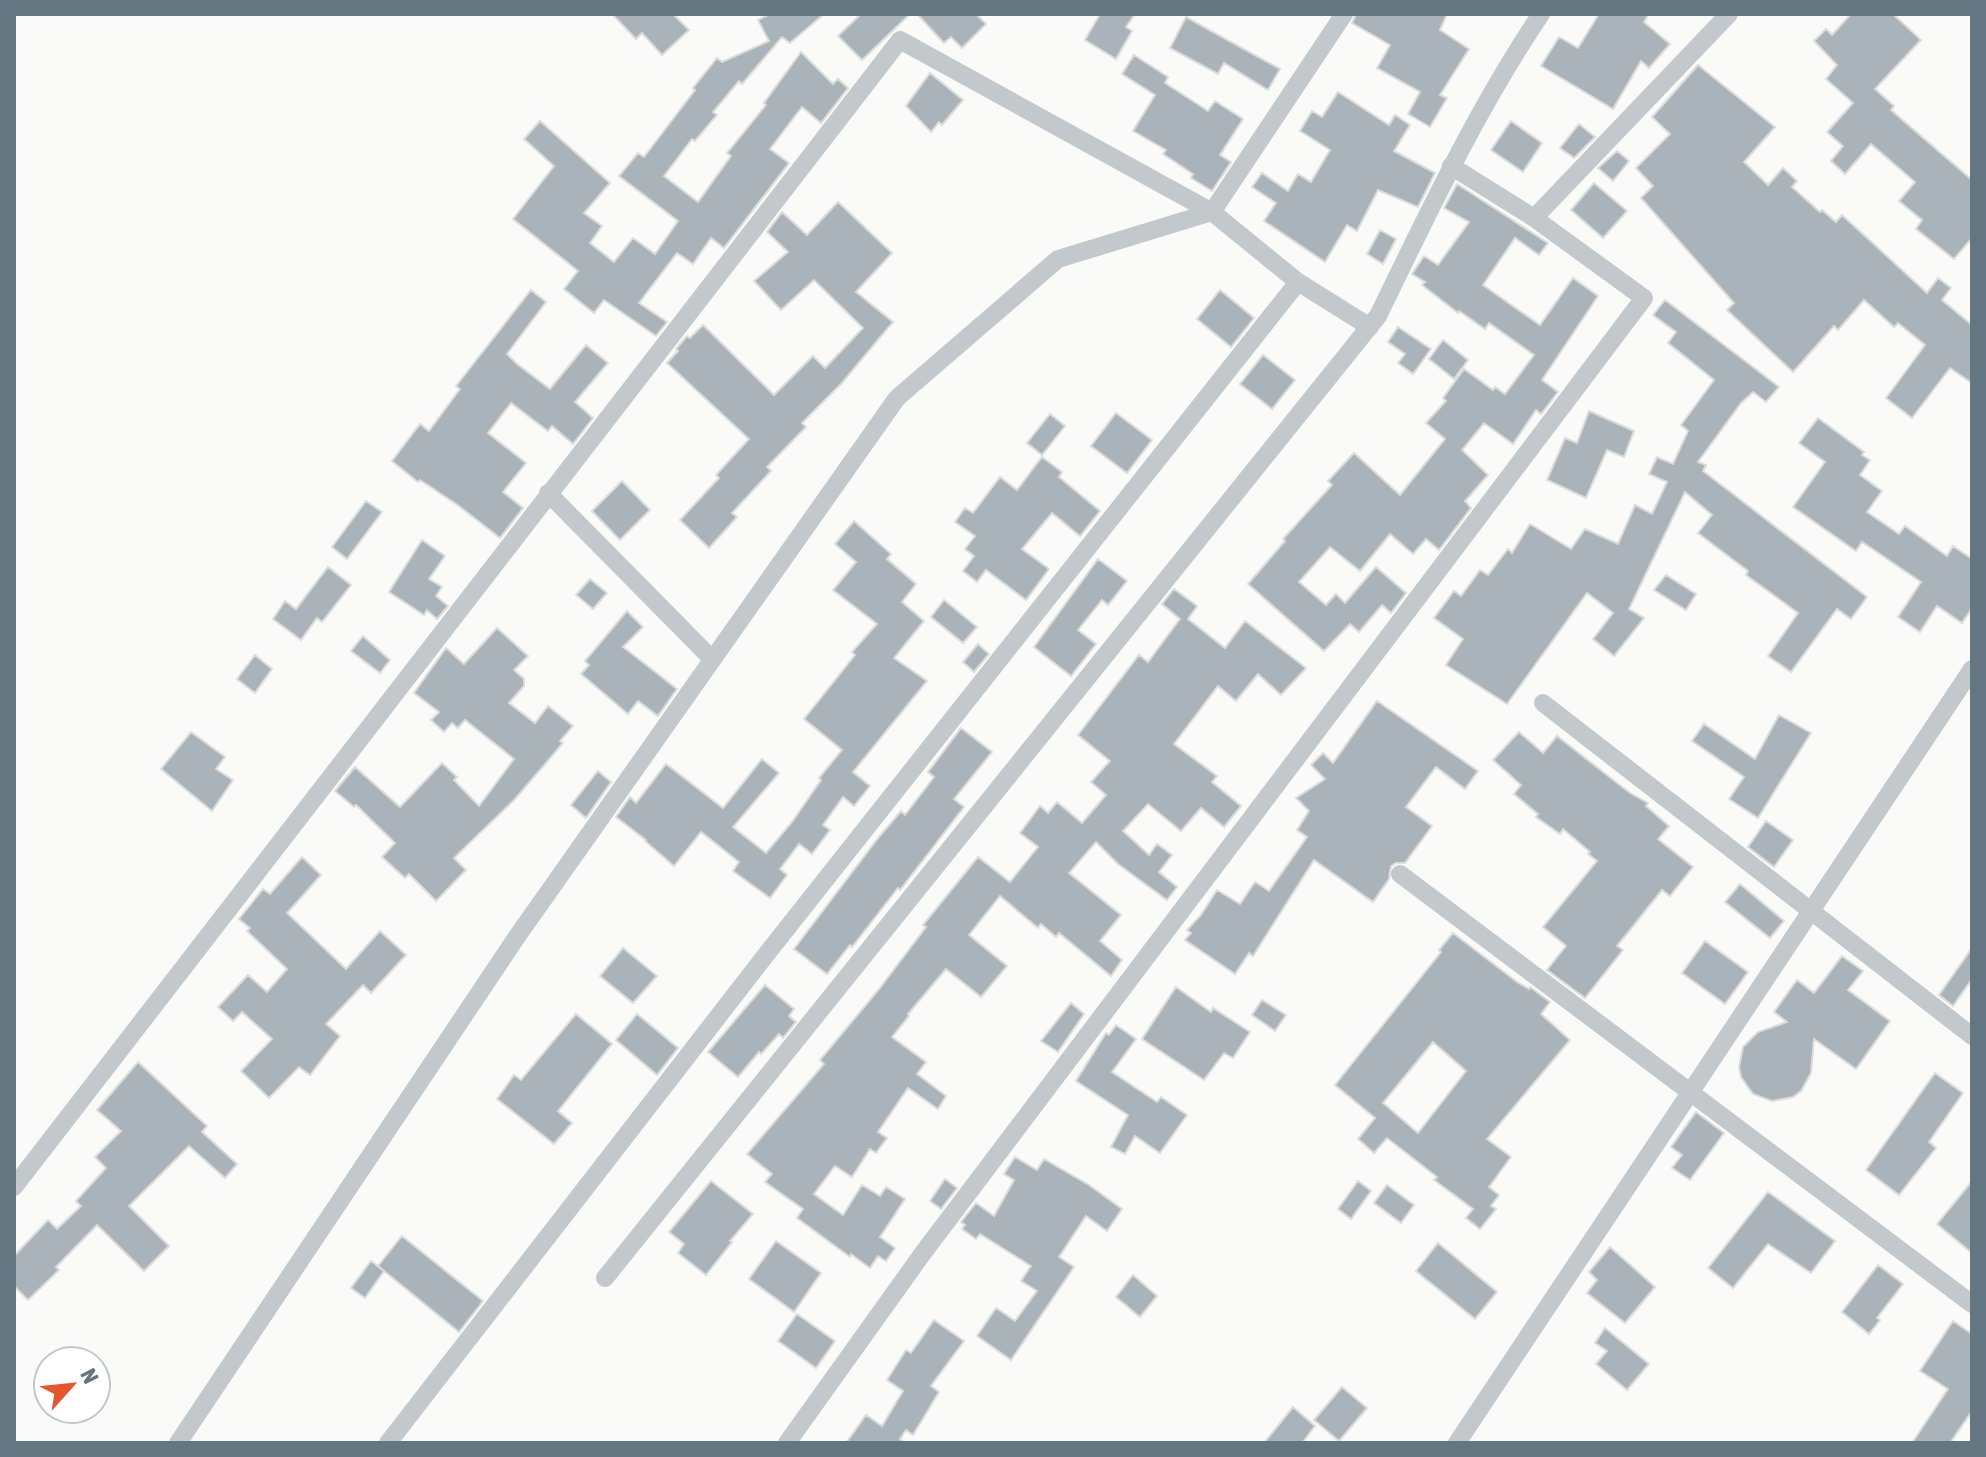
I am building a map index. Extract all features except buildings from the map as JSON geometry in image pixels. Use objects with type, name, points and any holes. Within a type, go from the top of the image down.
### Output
[{"type":"street","points":[[178,1443],[516,938],[897,398],[1058,259],[1212,212],[1344,14]]},
{"type":"street","points":[[605,1278],[1370,327],[1451,166],[1516,51],[1541,14]]},
{"type":"street","points":[[1534,218],[1729,14]]},
{"type":"street","points":[[14,1187],[900,40],[1212,212],[1298,282],[1370,327]]},
{"type":"street","points":[[787,1443],[923,1253],[1644,298],[1534,218],[1451,166]]},
{"type":"street","points":[[388,1443],[775,943],[1298,282]]},
{"type":"street","points":[[548,493],[712,659]]},
{"type":"street","points":[[1457,1443],[1972,669]]},
{"type":"street","points":[[1543,703],[1972,1036]]},
{"type":"street","points":[[1400,874],[1972,1304]]}]
